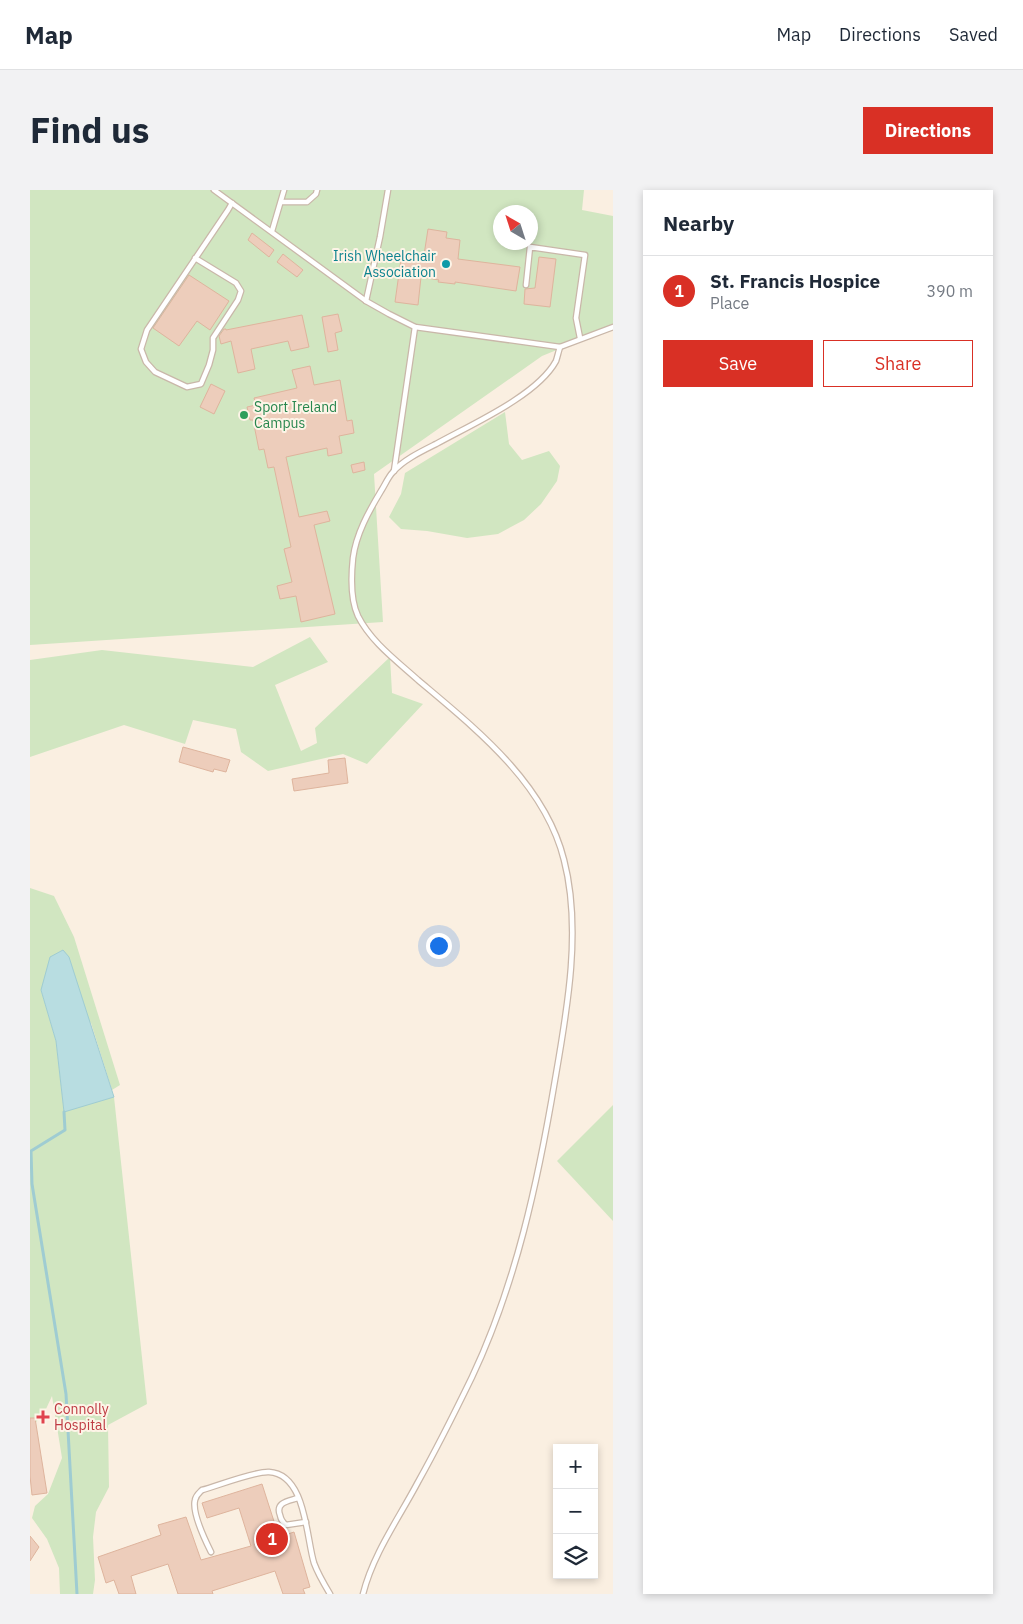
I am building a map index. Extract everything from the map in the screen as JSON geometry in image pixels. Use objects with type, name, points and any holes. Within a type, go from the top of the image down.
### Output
[{"type":"lane","points":[[214,190],[366,301],[416,326],[560,347],[613,326]]},
{"type":"lane","points":[[272,232],[284,190]]},
{"type":"lane","points":[[281,202],[307,202],[316,194],[317,190]]},
{"type":"lane","points":[[366,301],[388,190]]},
{"type":"lane","points":[[195,258],[236,283],[240,290],[238,300],[213,338],[213,350],[201,384],[188,387],[155,372],[146,362],[141,349],[147,330],[195,258],[232,203]]},
{"type":"lane","points":[[526,285],[530,248],[585,255],[576,318],[580,338]]},
{"type":"lane","points":[[394,471],[416,326]]},
{"type":"lane","points":[[363,1594],[375,1562],[474,1373],[513,1270],[545,1138],[569,992],[572,945],[570,895],[564,860],[556,836],[541,806],[520,775],[480,735],[367,632],[356,612],[351,583],[353,553],[367,515],[394,471],[420,452],[517,400],[542,378],[557,360],[560,347]]},
{"type":"lane","points":[[210,1552],[195,1508],[195,1498],[199,1492],[268,1472],[283,1477],[293,1487],[298,1498],[306,1522],[314,1562],[330,1594]]},
{"type":"lane","points":[[298,1498],[283,1502],[278,1510],[284,1525],[289,1526],[306,1522]]},
{"type":"green space","name":"Sport Ireland Campus","points":[[30,190],[584,190],[582,210],[613,216],[613,327],[542,356],[374,474],[383,622],[30,645]]},
{"type":"green space","points":[[505,412],[509,444],[522,460],[549,451],[560,466],[557,481],[541,504],[524,520],[498,534],[467,538],[427,531],[401,529],[389,517],[401,494],[405,473]]},
{"type":"green space","points":[[310,637],[328,662],[275,685],[301,751],[317,743],[315,728],[390,657],[392,693],[423,704],[367,764],[343,754],[268,771],[241,752],[236,729],[193,720],[185,744],[124,725],[30,757],[30,660],[102,650],[253,667]]},
{"type":"green space","points":[[30,888],[54,896],[74,937],[120,1085],[112,1090],[91,1023],[41,990],[56,1041],[64,1111],[114,1097],[147,1404],[108,1425],[109,1487],[96,1512],[93,1537],[95,1580],[93,1594],[60,1594],[59,1568],[47,1539],[32,1518],[35,1506],[48,1494],[62,1458],[52,1396],[46,1409],[30,1430]]},
{"type":"green space","points":[[613,1105],[613,1221],[557,1161]]},
{"type":"water","points":[[63,950],[69,957],[114,1097],[64,1112],[56,1041],[41,990],[50,957]]},
{"type":"building","name":"Irish Wheelchair Association","points":[[428,229],[447,232],[446,238],[460,240],[458,259],[520,267],[516,291],[455,282],[455,284],[438,282],[439,280],[421,277],[418,305],[395,302],[402,252],[424,255]]},
{"type":"building","points":[[252,233],[274,250],[269,257],[248,240]]},
{"type":"building","points":[[283,254],[303,270],[297,277],[277,262]]},
{"type":"building","points":[[539,257],[556,259],[550,307],[524,304],[525,289],[535,288]]},
{"type":"building","points":[[189,275],[229,301],[210,330],[197,321],[179,346],[153,328]]},
{"type":"building","points":[[338,314],[342,331],[335,333],[338,350],[328,352],[322,317]]},
{"type":"building","points":[[302,315],[309,347],[291,351],[288,341],[251,349],[255,369],[238,373],[231,341],[221,344],[219,336],[224,329]]},
{"type":"building","points":[[310,366],[314,385],[340,380],[347,421],[352,420],[354,433],[339,436],[342,453],[328,456],[327,448],[286,457],[299,517],[327,511],[330,521],[314,525],[335,614],[301,622],[296,596],[280,599],[277,586],[292,582],[284,549],[291,547],[274,467],[268,468],[264,449],[259,450],[253,420],[250,420],[247,407],[256,405],[254,398],[297,388],[292,370]]},
{"type":"building","points":[[211,384],[225,391],[214,414],[200,407]]},
{"type":"building","points":[[364,462],[365,470],[353,473],[351,465]]},
{"type":"building","points":[[183,747],[230,760],[226,772],[214,769],[213,772],[179,762]]},
{"type":"building","points":[[345,758],[348,783],[294,791],[292,779],[329,773],[328,760]]},
{"type":"building","points":[[30,1418],[35,1418],[47,1493],[32,1495],[30,1476]]},
{"type":"building","points":[[262,1484],[279,1537],[294,1532],[310,1587],[303,1589],[305,1594],[283,1594],[275,1571],[212,1591],[213,1594],[178,1594],[168,1564],[131,1576],[136,1594],[119,1594],[114,1580],[106,1583],[98,1557],[161,1535],[158,1525],[186,1517],[201,1560],[251,1546],[239,1508],[207,1518],[202,1503]]},
{"type":"building","points":[[30,1536],[39,1547],[30,1561]]},
{"type":"waterway","points":[[64,1112],[65,1130],[31,1151],[32,1184],[66,1394],[77,1594]]},
{"type":"place","name":"Irish Wheelchair Association","points":[[446,264]]},
{"type":"place","name":"Sport Ireland Campus","points":[[244,415]]},
{"type":"place","name":"Connolly Hospital","points":[[43,1417]]},
{"type":"place","name":"St. Francis Hospice","points":[[272,1539]]}]
